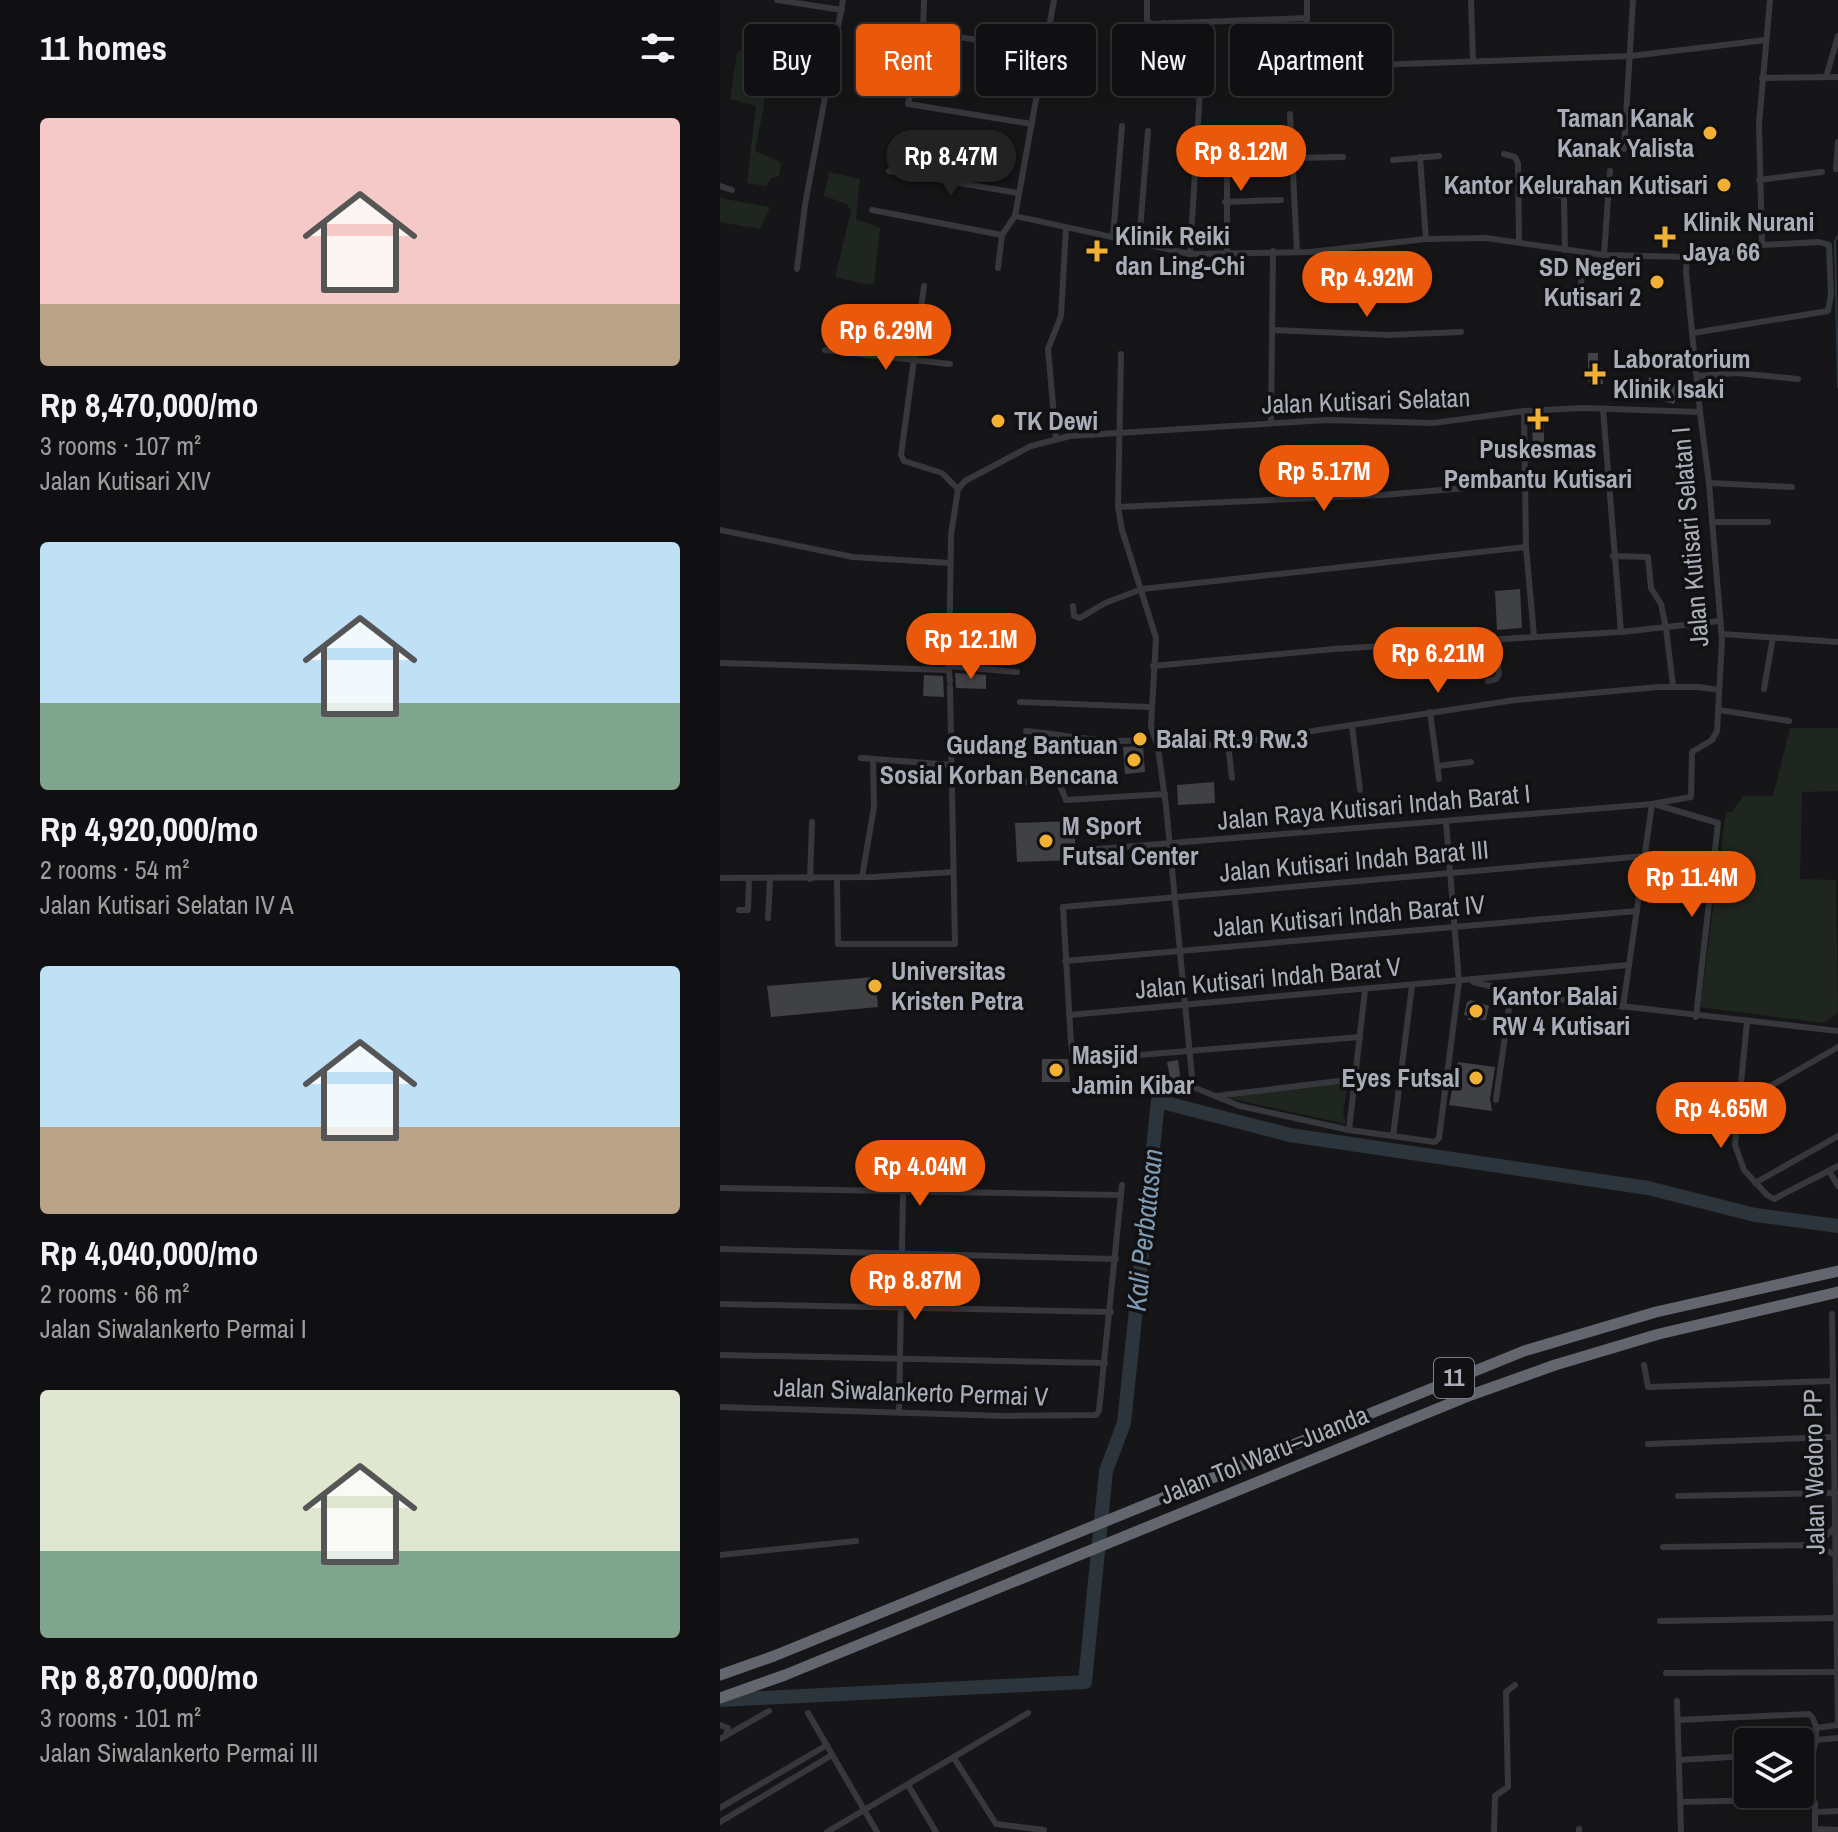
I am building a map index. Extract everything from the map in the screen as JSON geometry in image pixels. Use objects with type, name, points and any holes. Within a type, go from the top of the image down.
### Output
[{"type":"highway","name":"Jalan Tol Waru–Juanda","points":[[720,1675],[774,1656],[1524,1351],[1656,1312],[1838,1271]]},
{"type":"highway","name":"Jalan Tol Waru–Juanda","points":[[720,1698],[785,1675],[1471,1395],[1555,1365],[1659,1334],[1838,1292]]},
{"type":"street","points":[[777,0],[842,10]]},
{"type":"street","points":[[797,269],[843,0]]},
{"type":"street","points":[[923,24],[924,0]]},
{"type":"street","points":[[1049,24],[1054,0]]},
{"type":"street","points":[[1147,0],[1147,22],[1307,18]]},
{"type":"street","points":[[1307,0],[1307,60],[1311,66],[1631,56],[1766,40]]},
{"type":"street","points":[[1471,0],[1473,61]]},
{"type":"street","points":[[1624,149],[1633,0]]},
{"type":"street","points":[[1762,245],[1764,228],[1759,180],[1762,78],[1770,0]]},
{"type":"street","points":[[1826,77],[1838,36]]},
{"type":"street","points":[[1762,78],[1838,77]]},
{"type":"street","points":[[908,96],[911,107],[1032,124]]},
{"type":"street","points":[[998,268],[1002,235],[1015,216],[1036,96]]},
{"type":"street","points":[[1190,254],[1200,96]]},
{"type":"street","points":[[1290,114],[1297,252]]},
{"type":"street","points":[[1113,236],[1122,126]]},
{"type":"street","points":[[1139,243],[1148,131]]},
{"type":"street","points":[[1212,132],[1228,158],[1225,202],[1227,252]]},
{"type":"street","points":[[1836,169],[1838,142]]},
{"type":"street","points":[[1228,158],[1277,153]]},
{"type":"street","points":[[1504,154],[1515,157],[1518,163],[1519,241]]},
{"type":"street","points":[[1393,160],[1439,156]]},
{"type":"street","points":[[1292,158],[1343,157]]},
{"type":"street","points":[[1420,157],[1426,239]]},
{"type":"street","points":[[889,171],[1018,193]]},
{"type":"street","points":[[1604,255],[1610,171]]},
{"type":"street","points":[[1759,180],[1822,172]]},
{"type":"street","points":[[720,186],[732,190]]},
{"type":"street","points":[[1538,192],[1564,196],[1565,250]]},
{"type":"street","points":[[1225,202],[1281,200]]},
{"type":"street","points":[[872,210],[1002,235]]},
{"type":"street","points":[[1015,216],[1190,254],[1297,252],[1426,239],[1486,238],[1604,255],[1687,257],[1755,249],[1762,245],[1828,244],[1830,309],[1810,316],[1693,333]]},
{"type":"street","points":[[1056,439],[1048,349],[1061,316],[1066,228]]},
{"type":"street","points":[[1271,423],[1273,251]]},
{"type":"street","points":[[1578,301],[1586,253]]},
{"type":"street","points":[[1687,257],[1700,412]]},
{"type":"street","points":[[837,878],[838,944],[953,945],[948,668],[950,563],[958,489],[942,473],[902,458],[911,360],[924,286]]},
{"type":"street","points":[[1273,330],[1389,335],[1461,332]]},
{"type":"street","points":[[825,350],[950,364]]},
{"type":"street","points":[[1121,354],[1122,432],[1118,507],[1122,530],[1156,638],[1150,707],[1165,794],[1194,1088],[1282,1117],[1433,1142],[1439,1138],[1459,982],[1446,821]]},
{"type":"street","points":[[1697,376],[1737,373],[1798,379]]},
{"type":"street","points":[[1603,409],[1621,632]]},
{"type":"street","name":"Jalan Kutisari Selatan","points":[[958,489],[965,481],[1031,446],[1056,439],[1122,432],[1340,420],[1433,423],[1524,411],[1603,409],[1700,412]]},
{"type":"street","points":[[1524,411],[1526,547],[1534,636]]},
{"type":"street","name":"Jalan Kutisari Selatan I","points":[[1652,804],[1692,796],[1692,752],[1715,736],[1719,710],[1722,634],[1700,412]]},
{"type":"street","points":[[1118,507],[1382,495],[1526,483]]},
{"type":"street","points":[[1709,483],[1792,487]]},
{"type":"street","points":[[1712,522],[1768,522]]},
{"type":"street","points":[[720,530],[887,561],[950,563]]},
{"type":"street","points":[[1073,606],[1074,616],[1080,618],[1105,603],[1142,589],[1526,547]]},
{"type":"street","points":[[1613,556],[1648,557],[1651,588],[1661,604],[1666,628],[1673,686]]},
{"type":"street","points":[[1153,666],[1334,649],[1621,632],[1720,621]]},
{"type":"street","points":[[1722,634],[1838,642]]},
{"type":"street","points":[[1764,689],[1773,637]]},
{"type":"street","points":[[1488,681],[1496,679],[1499,674],[1495,639]]},
{"type":"street","points":[[720,663],[1017,672]]},
{"type":"street","points":[[1158,748],[1228,744],[1487,703],[1673,686],[1719,690]]},
{"type":"street","points":[[1020,702],[1150,707]]},
{"type":"street","points":[[1719,710],[1789,721]]},
{"type":"street","points":[[1430,712],[1439,779]]},
{"type":"street","points":[[1352,726],[1360,790]]},
{"type":"street","points":[[1026,731],[1100,742],[1153,738]]},
{"type":"street","points":[[1228,744],[1232,778]]},
{"type":"street","points":[[861,758],[952,765]]},
{"type":"street","points":[[862,877],[874,807],[873,759]]},
{"type":"street","points":[[1438,766],[1471,762]]},
{"type":"street","points":[[1022,782],[1059,783],[1066,800],[1165,794]]},
{"type":"street","points":[[1623,1007],[1652,804],[1717,820],[1696,1017]]},
{"type":"street","name":"Jalan Raya Kutisari Indah Barat I","points":[[1098,849],[1652,804]]},
{"type":"street","points":[[810,879],[812,822]]},
{"type":"street","name":"Jalan Kutisari Indah Barat III","points":[[1065,961],[1062,910],[1067,905],[1645,856]]},
{"type":"street","points":[[720,878],[810,879],[953,872]]},
{"type":"street","points":[[739,910],[748,910],[749,879]]},
{"type":"street","points":[[768,918],[770,880]]},
{"type":"street","name":"Jalan Kutisari Indah Barat IV","points":[[1065,961],[1637,911]]},
{"type":"street","points":[[1065,961],[1072,1052],[1077,1060],[1360,1037]]},
{"type":"street","name":"Jalan Kutisari Indah Barat V","points":[[1069,1015],[1629,965]]},
{"type":"street","name":"Jalan Kutisari Indah Barat V","points":[[1471,981],[1511,993],[1696,1017],[1838,1031]]},
{"type":"street","points":[[1393,1136],[1412,986]]},
{"type":"street","points":[[1349,1130],[1365,990]]},
{"type":"street","points":[[1496,1100],[1511,993]]},
{"type":"street","points":[[1747,1022],[1735,1145],[1741,1165],[1767,1195],[1776,1199],[1838,1166]]},
{"type":"street","points":[[1741,1103],[1838,1047]]},
{"type":"street","points":[[1213,1096],[1355,1079]]},
{"type":"street","points":[[1755,1183],[1838,1136]]},
{"type":"street","points":[[1829,1171],[1838,1186]]},
{"type":"street","points":[[720,1355],[1105,1363],[1122,1185]]},
{"type":"street","points":[[720,1188],[1121,1195]]},
{"type":"street","points":[[899,1412],[903,1193]]},
{"type":"street","points":[[720,1249],[1116,1259]]},
{"type":"street","points":[[720,1304],[1111,1312]]},
{"type":"street","name":"Jalan Wedoro PP","points":[[1832,1314],[1835,1335],[1833,1381],[1836,1390],[1838,1725]]},
{"type":"street","name":"Jalan Siwalankerto Permai V","points":[[720,1407],[1091,1416],[1099,1411],[1105,1363]]},
{"type":"street","points":[[1644,1365],[1648,1387],[1833,1381]]},
{"type":"street","points":[[1648,1444],[1834,1437]]},
{"type":"street","points":[[1678,1496],[1835,1493]]},
{"type":"street","points":[[1817,1545],[1836,1527]]},
{"type":"street","points":[[720,1555],[856,1541]]},
{"type":"street","points":[[1663,1547],[1817,1545],[1835,1555]]},
{"type":"street","points":[[1660,1621],[1836,1618]]},
{"type":"street","points":[[1666,1673],[1837,1672]]},
{"type":"street","points":[[1494,1832],[1494,1797],[1508,1787],[1506,1692],[1515,1685]]},
{"type":"street","points":[[1677,1701],[1681,1832]]},
{"type":"street","points":[[723,1737],[769,1711]]},
{"type":"street","points":[[808,1713],[877,1832]]},
{"type":"street","points":[[827,1832],[1028,1713]]},
{"type":"street","points":[[1678,1720],[1809,1714],[1814,1718],[1816,1728],[1814,1744]]},
{"type":"street","points":[[720,1725],[728,1728],[723,1737]]},
{"type":"street","points":[[1816,1728],[1838,1725]]},
{"type":"street","points":[[1815,1740],[1838,1738]]},
{"type":"street","points":[[720,1808],[827,1745]]},
{"type":"street","points":[[720,1822],[832,1755]]},
{"type":"street","points":[[1679,1760],[1734,1757]]},
{"type":"street","points":[[805,1758],[811,1767]]},
{"type":"street","points":[[954,1758],[996,1824],[1044,1830]]},
{"type":"street","points":[[908,1785],[936,1832]]},
{"type":"street","points":[[1680,1802],[1812,1800],[1815,1831],[1838,1830]]},
{"type":"street","points":[[1815,1812],[1838,1811]]},
{"type":"shaded area","points":[[744,48],[744,96],[765,96],[755,151],[781,165],[779,176],[772,178],[766,186],[747,183],[756,106],[730,99],[737,53]]},
{"type":"shaded area","points":[[829,172],[860,179],[856,219],[880,228],[874,283],[870,285],[835,277],[851,211],[847,204],[824,196]]},
{"type":"shaded area","points":[[720,198],[770,207],[760,229],[720,222]]},
{"type":"shaded area","points":[[1790,728],[1838,728],[1838,791],[1802,792],[1800,879],[1836,880],[1838,1013],[1823,1023],[1700,1007],[1726,812],[1732,812],[1743,796],[1773,796]]},
{"type":"shaded area","points":[[1348,1081],[1343,1113],[1346,1124],[1228,1098]]},
{"type":"building","name":"Laboratorium Klinik Isaki","points":[[1588,353],[1598,353],[1598,368],[1603,368],[1603,384],[1590,384],[1588,380]]},
{"type":"building","points":[[1649,377],[1679,386],[1674,404],[1644,396]]},
{"type":"building","points":[[1544,416],[1544,453],[1533,453],[1532,417]]},
{"type":"building","points":[[1520,589],[1522,628],[1497,630],[1495,591]]},
{"type":"building","points":[[955,673],[986,675],[986,689],[956,688]]},
{"type":"building","points":[[924,675],[943,676],[944,697],[923,696]]},
{"type":"building","name":"Gudang Bantuan Sosial Korban Bencana","points":[[1143,746],[1145,772],[1125,774],[1123,747]]},
{"type":"building","points":[[1214,782],[1215,803],[1178,805],[1177,785]]},
{"type":"building","name":"M Sport Futsal Center","points":[[1074,821],[1076,860],[1017,862],[1015,823]]},
{"type":"building","points":[[875,977],[878,1007],[771,1017],[767,986]]},
{"type":"building","name":"Kantor Balai RW 4 Kutisari","points":[[1471,1000],[1489,1006],[1486,1020],[1468,1020],[1469,1016],[1464,1015],[1467,1002]]},
{"type":"building","name":"Masjid Jamin Kibar","points":[[1042,1059],[1068,1059],[1070,1082],[1042,1082]]},
{"type":"building","points":[[1178,1060],[1181,1081],[1186,1081],[1188,1091],[1173,1093],[1167,1062]]},
{"type":"building","points":[[1458,1062],[1495,1067],[1490,1099],[1492,1111],[1449,1105]]},
{"type":"waterway","points":[[1838,236],[1835,241],[1838,387]]},
{"type":"waterway","name":"Kali Perbatasan","points":[[720,1700],[1085,1682],[1106,1471],[1124,1423],[1158,1101],[1290,1135],[1648,1188],[1755,1215],[1838,1226]]},
{"type":"place","name":"Taman Kanak Kanak Yalista","points":[[1710,133]]},
{"type":"place","name":"Kantor Kelurahan Kutisari","points":[[1724,185]]},
{"type":"place","name":"Klinik Nurani Jaya 66","points":[[1665,237]]},
{"type":"place","name":"Klinik Reiki dan Ling-Chi","points":[[1097,251]]},
{"type":"place","name":"SD Negeri Kutisari 2","points":[[1657,282]]},
{"type":"place","name":"Laboratorium Klinik Isaki","points":[[1595,374]]},
{"type":"place","name":"Puskesmas Pembantu Kutisari","points":[[1538,419]]},
{"type":"place","name":"TK Dewi","points":[[998,421]]},
{"type":"place","name":"Balai Rt.9 Rw.3","points":[[1140,739]]},
{"type":"place","name":"Gudang Bantuan Sosial Korban Bencana","points":[[1134,760]]},
{"type":"place","name":"M Sport Futsal Center","points":[[1046,841]]},
{"type":"place","name":"Universitas Kristen Petra","points":[[875,986]]},
{"type":"place","name":"Kantor Balai RW 4 Kutisari","points":[[1476,1011]]},
{"type":"place","name":"Masjid Jamin Kibar","points":[[1056,1070]]},
{"type":"place","name":"Eyes Futsal","points":[[1476,1078]]}]
